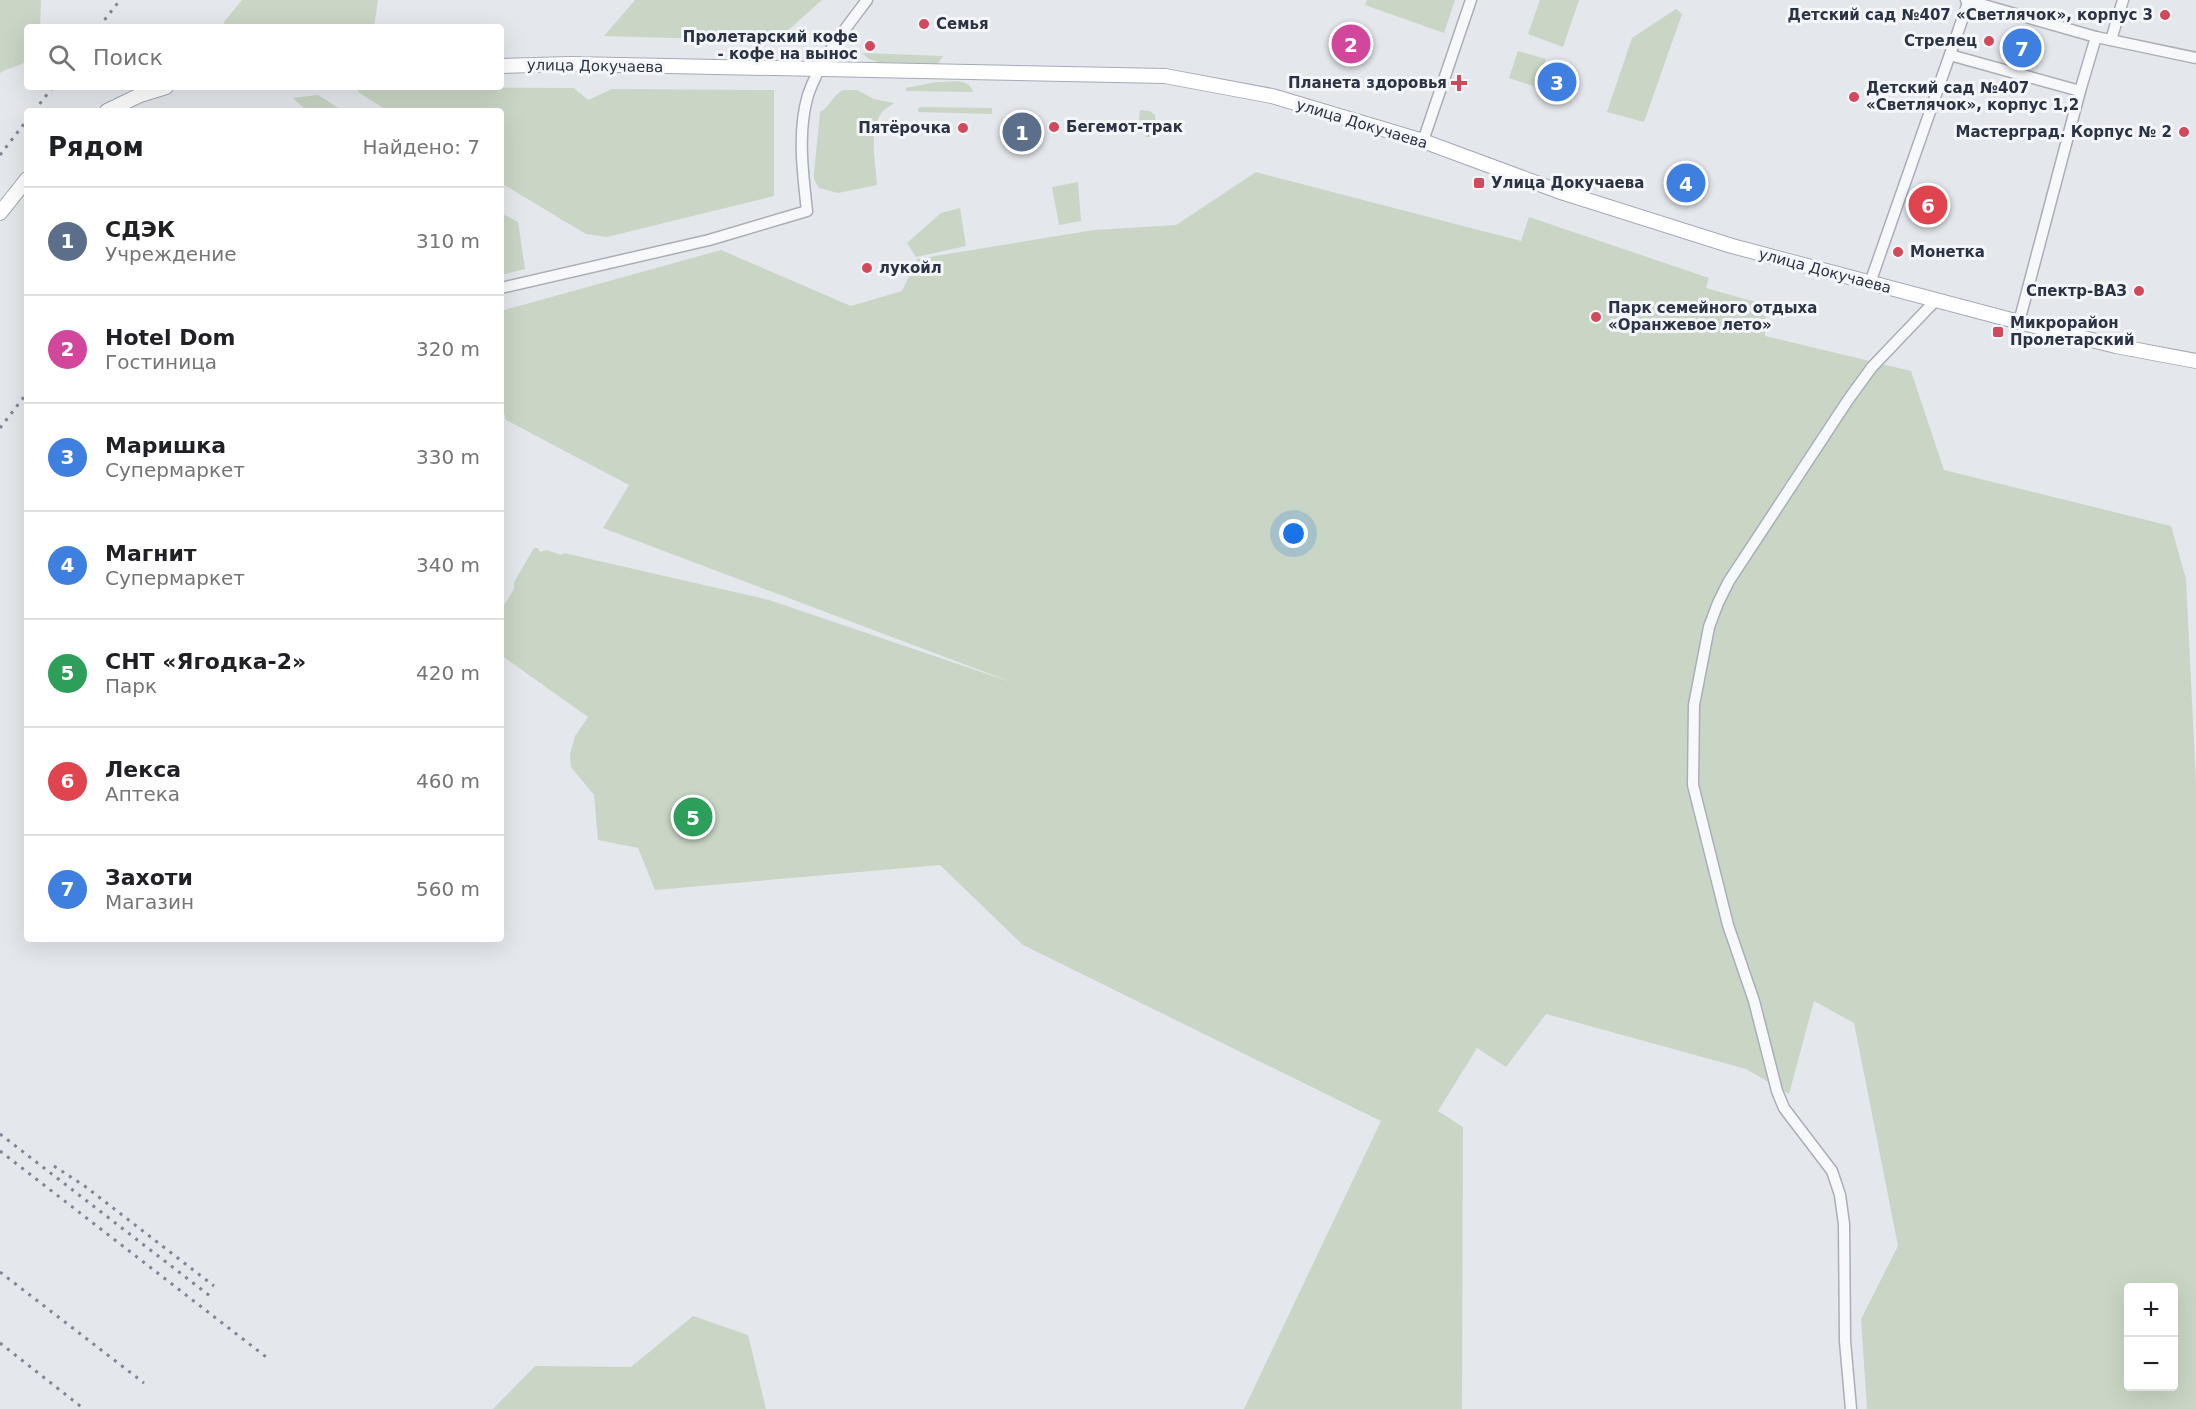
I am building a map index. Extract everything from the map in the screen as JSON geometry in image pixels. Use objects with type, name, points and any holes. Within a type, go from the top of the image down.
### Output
[{"type":"main road","name":"улица Докучаева","points":[[504,66],[571,64],[1165,76],[1272,96],[1423,141],[1558,191],[1674,229],[2019,322],[2116,346],[2196,361]]},
{"type":"main road","points":[[113,108],[156,90]]},
{"type":"main road","points":[[0,213],[24,183]]},
{"type":"street","points":[[504,287],[709,240],[807,211],[802,173],[803,121],[808,96],[819,70],[867,0]]},
{"type":"street","points":[[1423,141],[1471,0]]},
{"type":"street","points":[[1870,283],[1968,0],[2096,37],[2196,58]]},
{"type":"street","points":[[2111,40],[2123,0]]},
{"type":"street","points":[[2019,322],[2096,37]]},
{"type":"street","points":[[1950,55],[2080,92]]},
{"type":"street","points":[[1851,1409],[1845,1341],[1844,1224],[1840,1195],[1832,1171],[1784,1108],[1777,1090],[1754,1001],[1728,925],[1693,785],[1694,705],[1709,627],[1729,581],[1848,400],[1872,368],[1936,300]]},
{"type":"green space","points":[[0,0],[41,0],[40,24],[24,24],[24,62],[0,73]]},
{"type":"green space","points":[[242,0],[378,0],[374,24],[224,24]]},
{"type":"green space","points":[[635,0],[822,0],[776,41],[604,36]]},
{"type":"green space","points":[[1367,0],[1455,0],[1444,33],[1365,5]]},
{"type":"green space","points":[[1540,0],[1579,0],[1563,47],[1528,34]]},
{"type":"green space","points":[[1676,9],[1682,14],[1644,122],[1607,112],[1632,38]]},
{"type":"green space","points":[[1518,51],[1546,59],[1536,87],[1509,78]]},
{"type":"green space","points":[[862,53],[943,56],[938,64],[878,62]]},
{"type":"green space","points":[[937,82],[963,82],[971,87],[973,92],[906,91],[906,88]]},
{"type":"green space","points":[[574,88],[588,100],[612,89],[774,90],[774,196],[607,237],[586,234],[504,185],[504,108],[383,108],[358,92],[359,90]]},
{"type":"green space","points":[[843,90],[857,90],[874,99],[894,103],[882,112],[875,128],[877,185],[838,193],[819,188],[814,180],[814,173],[820,112]]},
{"type":"green space","points":[[318,95],[338,108],[304,108],[293,98]]},
{"type":"green space","points":[[918,108],[992,108],[992,114],[918,112]]},
{"type":"green space","points":[[1140,110],[1150,111],[1155,115],[1157,137],[1146,137],[1146,121],[1139,120]]},
{"type":"green space","points":[[1256,172],[1521,241],[1529,217],[1709,278],[1706,288],[1766,305],[1765,336],[1911,371],[1944,470],[2171,526],[2186,579],[2196,783],[2196,1409],[1867,1409],[1861,1319],[1898,1246],[1854,1023],[1814,1001],[1789,1094],[1746,1069],[1546,1014],[1506,1067],[1477,1048],[1438,1111],[1463,1127],[1462,1409],[1244,1409],[1381,1121],[1023,945],[940,865],[655,890],[638,848],[598,840],[594,795],[571,767],[570,754],[575,736],[588,717],[504,657],[504,605],[514,589],[514,582],[534,548],[538,548],[540,552],[546,550],[562,555],[564,553],[769,600],[1014,683],[603,528],[629,485],[506,420],[504,412],[504,310],[721,250],[851,306],[902,291],[917,259],[1094,230],[1176,225]]},
{"type":"green space","points":[[1078,182],[1081,221],[1059,225],[1052,187]]},
{"type":"green space","points":[[960,208],[966,246],[916,257],[907,243],[941,213]]},
{"type":"green space","points":[[504,215],[518,222],[525,269],[504,274]]},
{"type":"green space","points":[[693,1316],[748,1335],[766,1409],[493,1409],[535,1366],[631,1367]]},
{"type":"railway","points":[[101,24],[120,0]]},
{"type":"railway","points":[[36,108],[51,90]]},
{"type":"railway","points":[[0,155],[24,124]]},
{"type":"railway","points":[[0,428],[24,397]]},
{"type":"railway","points":[[0,1134],[210,1296]]},
{"type":"railway","points":[[0,1151],[270,1360]]},
{"type":"railway","points":[[54,1166],[86,1187],[214,1286]]},
{"type":"railway","points":[[0,1272],[144,1383]]},
{"type":"railway","points":[[0,1343],[84,1409]]},
{"type":"place","name":"Детский сад №407 «Светлячок», корпус 3","points":[[2165,15]]},
{"type":"place","name":"Семья","points":[[924,24]]},
{"type":"place","name":"Стрелец","points":[[1989,41]]},
{"type":"place","name":"Hotel Dom","points":[[1351,44]]},
{"type":"place","name":"Пролетарский кофе - кофе на вынос","points":[[870,46]]},
{"type":"place","name":"Захоти","points":[[2022,48]]},
{"type":"place","name":"Маришка","points":[[1557,82]]},
{"type":"place","name":"Планета здоровья","points":[[1459,83]]},
{"type":"place","name":"Детский сад №407 «Светлячок», корпус 1,2","points":[[1854,97]]},
{"type":"place","name":"Бегемот-трак","points":[[1054,127]]},
{"type":"place","name":"Пятёрочка","points":[[963,128]]},
{"type":"place","name":"СДЭК","points":[[1022,132]]},
{"type":"place","name":"Мастерград. Корпус № 2","points":[[2184,132]]},
{"type":"place","name":"Улица Докучаева","points":[[1479,183]]},
{"type":"place","name":"Магнит","points":[[1686,183]]},
{"type":"place","name":"Лекса","points":[[1928,205]]},
{"type":"place","name":"Монетка","points":[[1898,252]]},
{"type":"place","name":"лукойл","points":[[867,268]]},
{"type":"place","name":"Спектр-ВАЗ","points":[[2139,291]]},
{"type":"place","name":"Парк семейного отдыха «Оранжевое лето»","points":[[1596,317]]},
{"type":"place","name":"Микрорайон Пролетарский","points":[[1998,332]]},
{"type":"place","name":"СНТ «Ягодка-2»","points":[[693,817]]}]
